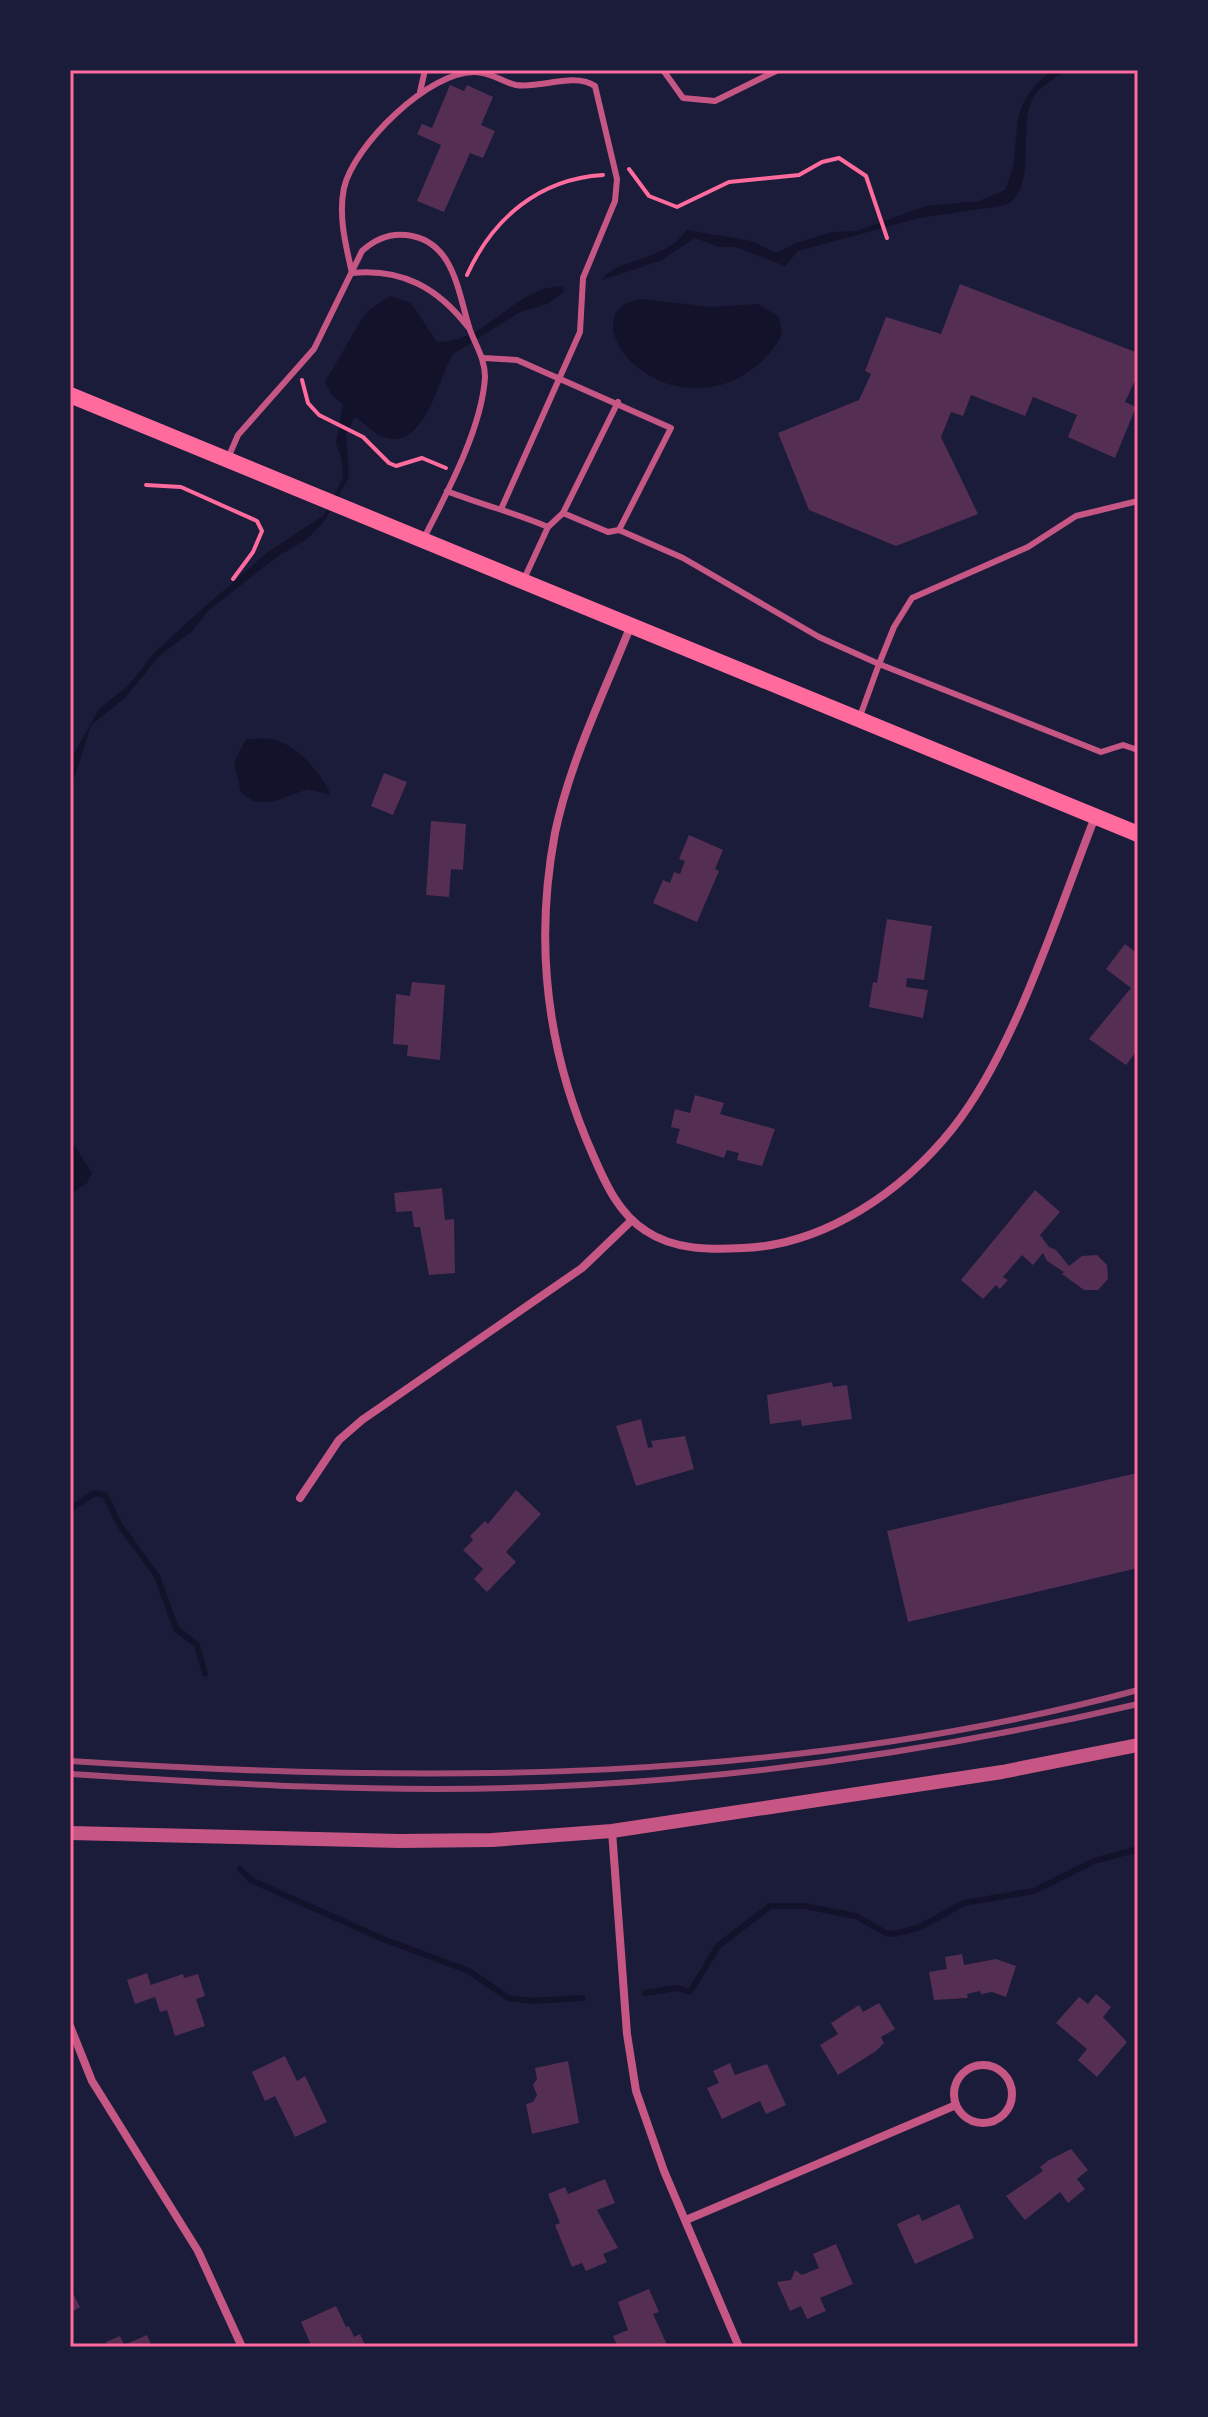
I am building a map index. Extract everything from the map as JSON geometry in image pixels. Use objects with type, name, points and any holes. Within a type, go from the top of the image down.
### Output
[{"type":"main road","points":[[70,395],[524,579],[1138,834]]},
{"type":"street","points":[[631,624],[561,808],[551,859],[545,961],[552,1029],[570,1097],[602,1176],[632,1220],[654,1236],[687,1247],[769,1246],[829,1228],[875,1200],[910,1172],[951,1131],[983,1084],[1019,1006],[1095,817]]},
{"type":"street","points":[[300,1498],[339,1440],[362,1420],[582,1268],[632,1220]]},
{"type":"street","points":[[70,1833],[415,1841],[612,1831],[987,1774],[1138,1745]]},
{"type":"street","points":[[612,1831],[631,2066],[648,2131],[739,2347]]},
{"type":"street","points":[[70,2026],[92,2081],[198,2251],[242,2347]]},
{"type":"street","points":[[990,2065],[1006,2074],[1010,2082],[1008,2109],[994,2121],[968,2119],[956,2105],[958,2078],[972,2066],[990,2065]]},
{"type":"street","points":[[686,2220],[956,2105]]},
{"type":"lane","points":[[420,92],[425,70]]},
{"type":"lane","points":[[663,70],[683,98],[715,101],[778,70]]},
{"type":"lane","points":[[352,273],[342,211],[347,178],[377,135],[420,92],[470,72],[490,74],[516,85],[589,82],[598,91],[617,185],[613,211],[583,278],[580,332],[502,507]]},
{"type":"lane","points":[[228,459],[238,435],[296,371],[327,328],[362,251],[370,243],[392,235],[410,235],[439,250],[447,260],[469,328],[483,358],[485,376],[481,401],[456,472],[424,538]]},
{"type":"lane","points":[[352,273],[383,272],[416,281],[447,301],[469,328]]},
{"type":"lane","points":[[483,358],[517,360],[671,428],[619,530]]},
{"type":"lane","points":[[524,579],[548,527],[563,513],[618,402]]},
{"type":"lane","points":[[447,491],[473,502],[502,507],[548,527]]},
{"type":"lane","points":[[859,719],[894,627],[912,598],[1028,547],[1076,516],[1138,501]]},
{"type":"lane","points":[[563,513],[608,532],[619,530],[683,558],[819,637],[879,664],[1101,752],[1123,745],[1138,750]]},
{"type":"path","points":[[459,291],[485,238],[525,200],[550,186],[607,175],[606,166],[632,171],[643,189],[657,202],[677,207],[729,182],[799,175],[822,162],[839,158],[866,176],[887,238]]},
{"type":"path","points":[[296,371],[304,382],[308,403],[333,424],[354,432],[396,466],[422,458],[456,472]]},
{"type":"path","points":[[146,485],[181,487],[257,521],[262,531],[253,552],[233,579]]},
{"type":"shaded area","points":[[1052,70],[1065,70],[1036,93],[1030,106],[1022,183],[1006,205],[919,218],[798,251],[785,266],[736,247],[719,247],[695,238],[662,260],[602,280],[619,267],[666,249],[687,230],[751,241],[776,253],[799,242],[832,232],[857,231],[926,206],[979,201],[1005,190],[1014,157],[1019,114],[1035,85]]},
{"type":"shaded area","points":[[563,286],[564,292],[547,304],[520,312],[453,354],[429,409],[411,433],[400,438],[386,438],[355,417],[346,434],[349,477],[323,523],[307,539],[278,556],[208,611],[191,632],[159,656],[125,698],[91,725],[70,791],[70,761],[99,709],[128,686],[155,652],[268,552],[324,515],[343,478],[342,460],[336,443],[343,404],[331,394],[325,382],[370,309],[390,296],[411,303],[437,342],[455,340],[486,325],[530,295]]},
{"type":"shaded area","points":[[642,299],[711,307],[758,304],[779,317],[782,335],[761,362],[732,381],[700,388],[671,385],[646,373],[627,357],[616,338],[613,321],[622,307]]},
{"type":"shaded area","points":[[246,739],[275,740],[295,750],[316,771],[331,795],[308,789],[272,802],[254,802],[241,792],[234,763]]},
{"type":"shaded area","points":[[70,1139],[92,1173],[87,1183],[70,1194]]},
{"type":"building","points":[[450,85],[464,91],[467,85],[493,97],[481,125],[495,131],[483,158],[470,153],[444,212],[417,201],[441,145],[417,134],[422,124],[432,128]]},
{"type":"building","points":[[960,284],[1138,353],[1138,374],[1125,402],[1136,407],[1115,458],[1068,437],[1077,415],[1033,397],[1025,416],[971,395],[963,416],[951,412],[941,437],[978,514],[896,546],[809,510],[778,433],[859,400],[871,374],[865,371],[886,317],[941,334]]},
{"type":"building","points":[[384,773],[407,782],[393,815],[371,806]]},
{"type":"building","points":[[431,821],[466,824],[463,870],[451,869],[449,897],[426,895]]},
{"type":"building","points":[[689,835],[723,850],[715,869],[719,871],[697,922],[653,903],[663,880],[670,883],[674,872],[680,874],[685,861],[679,859]]},
{"type":"building","points":[[887,919],[932,926],[924,980],[907,978],[906,987],[928,990],[923,1018],[869,1007],[873,982],[877,983]]},
{"type":"building","points":[[1125,944],[1138,954],[1138,1049],[1126,1065],[1089,1039],[1131,988],[1106,969]]},
{"type":"building","points":[[412,982],[445,985],[440,1060],[407,1056],[408,1045],[393,1044],[396,994],[410,996]]},
{"type":"building","points":[[695,1095],[724,1103],[720,1114],[775,1129],[762,1166],[737,1160],[739,1153],[727,1150],[724,1158],[676,1143],[680,1129],[671,1127],[675,1109],[690,1113]]},
{"type":"building","points":[[442,1188],[445,1220],[454,1219],[455,1273],[429,1275],[420,1227],[414,1227],[412,1211],[396,1212],[394,1193]]},
{"type":"building","points":[[1035,1190],[1060,1212],[1040,1235],[1049,1247],[1056,1250],[1069,1266],[1082,1256],[1097,1255],[1107,1265],[1108,1279],[1098,1290],[1084,1290],[1047,1261],[1043,1253],[1033,1265],[1022,1255],[1003,1277],[1008,1280],[1000,1289],[996,1285],[983,1299],[961,1280]]},
{"type":"building","points":[[832,1382],[833,1387],[847,1385],[852,1419],[802,1426],[801,1420],[770,1424],[767,1395]]},
{"type":"building","points":[[641,1419],[648,1448],[653,1447],[651,1441],[685,1436],[694,1469],[636,1486],[616,1426]]},
{"type":"building","points":[[1137,1473],[1138,1568],[908,1622],[887,1531]]},
{"type":"building","points":[[516,1490],[541,1514],[506,1552],[516,1562],[487,1592],[474,1579],[483,1569],[463,1550],[473,1540],[470,1536],[485,1521],[488,1524]]},
{"type":"building","points":[[962,1954],[964,1965],[996,1959],[1016,1966],[1006,1997],[992,1992],[981,1994],[980,1991],[967,1994],[968,1998],[934,2000],[929,1972],[947,1969],[945,1957]]},
{"type":"building","points":[[147,1973],[151,1985],[183,1974],[184,1978],[198,1974],[205,1996],[196,1999],[205,2026],[175,2036],[167,2010],[160,2012],[155,1997],[135,2004],[127,1980]]},
{"type":"building","points":[[1096,1994],[1111,2007],[1103,2017],[1127,2042],[1097,2077],[1078,2060],[1087,2049],[1056,2023],[1079,1997],[1088,2004]]},
{"type":"building","points":[[879,2003],[895,2029],[881,2037],[884,2043],[876,2051],[838,2075],[820,2045],[838,2034],[831,2023],[859,2005],[863,2012]]},
{"type":"building","points":[[285,2056],[297,2081],[305,2076],[327,2122],[295,2137],[275,2096],[265,2101],[252,2072]]},
{"type":"building","points":[[568,2061],[579,2123],[532,2134],[526,2104],[533,2102],[537,2095],[533,2085],[537,2079],[535,2068]]},
{"type":"building","points":[[730,2063],[735,2075],[767,2064],[786,2105],[766,2114],[760,2101],[722,2119],[707,2088],[719,2083],[713,2071]]},
{"type":"building","points":[[1071,2149],[1088,2170],[1077,2179],[1085,2189],[1068,2203],[1060,2192],[1025,2220],[1006,2196],[1043,2171],[1040,2167],[1049,2160]]},
{"type":"building","points":[[605,2179],[615,2203],[597,2210],[618,2248],[603,2254],[607,2262],[586,2271],[582,2263],[572,2267],[555,2225],[560,2223],[548,2194],[565,2187],[568,2194]]},
{"type":"building","points":[[959,2204],[974,2238],[915,2264],[897,2224],[919,2214],[922,2221]]},
{"type":"building","points":[[836,2244],[853,2284],[820,2298],[826,2311],[807,2319],[801,2306],[790,2311],[777,2282],[791,2280],[795,2270],[802,2275],[819,2268],[813,2254]]},
{"type":"building","points":[[70,2288],[80,2307],[70,2313]]},
{"type":"building","points":[[649,2289],[659,2312],[653,2314],[668,2347],[618,2347],[613,2336],[628,2330],[618,2302]]},
{"type":"building","points":[[336,2306],[346,2327],[349,2326],[354,2337],[360,2334],[366,2347],[311,2345],[301,2322]]},
{"type":"building","points":[[147,2335],[152,2347],[108,2347],[106,2342],[120,2336],[124,2345]]},
{"type":"waterway","points":[[70,1509],[95,1493],[105,1495],[119,1524],[157,1576],[176,1629],[197,1645],[205,1674]]},
{"type":"waterway","points":[[645,1993],[677,1988],[690,1992],[718,1946],[770,1906],[804,1906],[856,1916],[886,1933],[895,1934],[920,1927],[964,1903],[1034,1891],[1094,1861],[1138,1849]]},
{"type":"waterway","points":[[240,1869],[251,1880],[383,1939],[469,1971],[508,1998],[531,2001],[582,1998]]},
{"type":"railway","points":[[70,1761],[339,1773],[607,1769],[741,1760],[875,1744],[1007,1721],[1138,1690]]},
{"type":"railway","points":[[70,1774],[364,1788],[482,1789],[616,1783],[841,1760],[990,1735],[1138,1704]]}]
